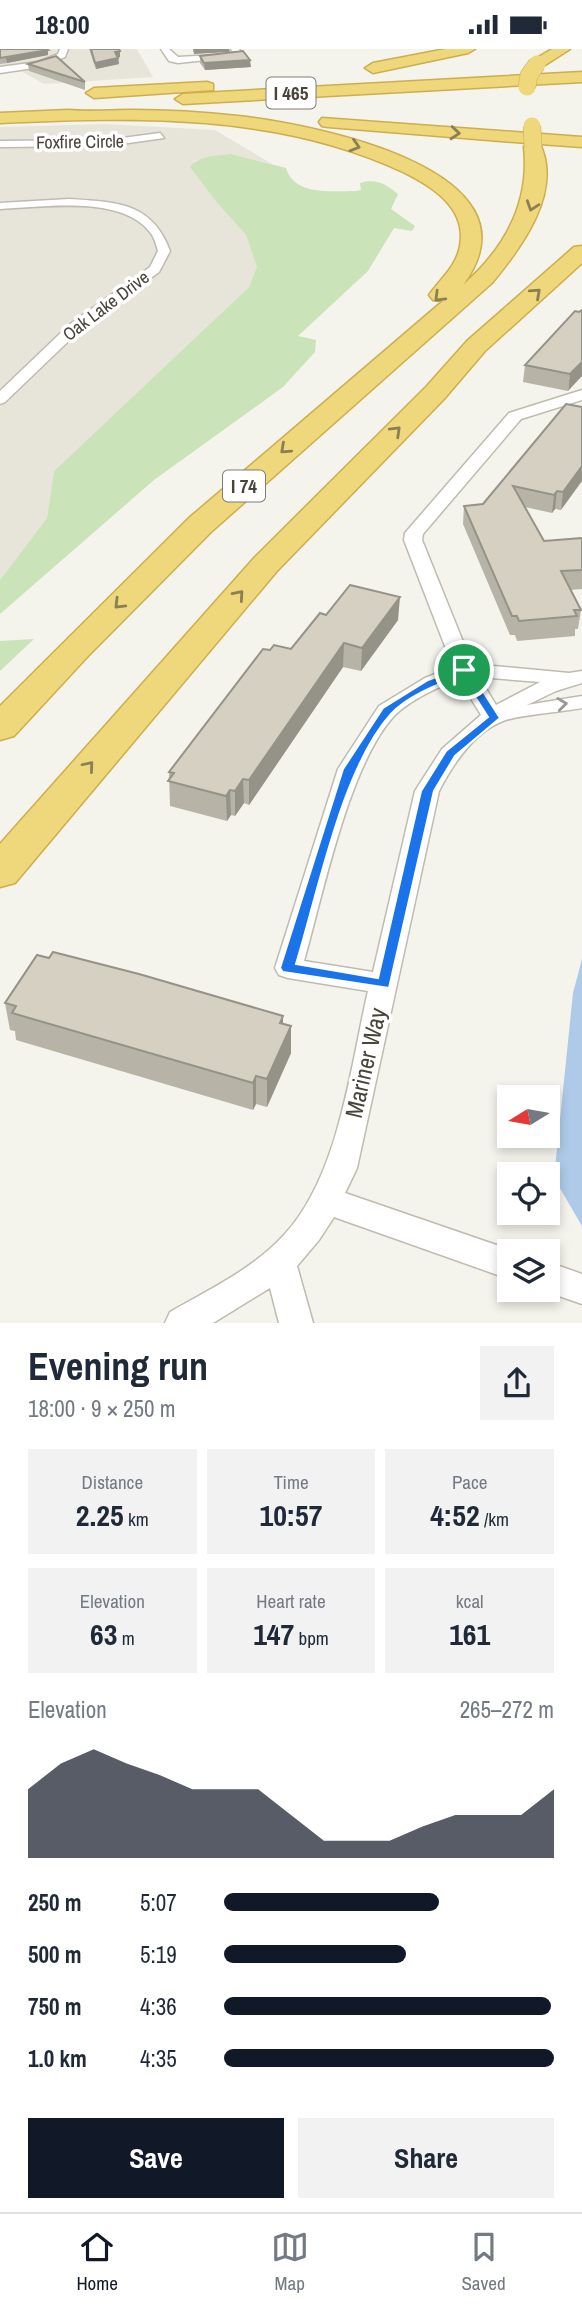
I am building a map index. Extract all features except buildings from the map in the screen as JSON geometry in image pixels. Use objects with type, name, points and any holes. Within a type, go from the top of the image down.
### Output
[{"type":"highway","points":[[398,64],[450,49]]},
{"type":"highway","points":[[350,72],[468,49]]},
{"type":"highway","name":"I 74","points":[[0,728],[75,648],[200,525],[320,418],[459,302],[502,258],[534,204],[537,166],[528,75],[537,64],[563,49]]},
{"type":"highway","name":"I 465","points":[[77,91],[582,67]]},
{"type":"highway","points":[[77,91],[328,74]]},
{"type":"highway","name":"I 465","points":[[0,109],[582,77]]},
{"type":"highway","points":[[0,118],[199,114],[582,142]]},
{"type":"highway","points":[[45,116],[178,117],[309,134],[396,161],[431,179],[459,202],[470,222],[472,242],[469,258],[461,272],[320,418]]},
{"type":"highway","points":[[0,872],[266,564],[435,393],[476,346],[582,252]]},
{"type":"highway","points":[[435,393],[496,351],[582,280]]},
{"type":"street","points":[[0,70],[47,63],[60,57],[64,49]]},
{"type":"street","points":[[165,49],[174,60],[240,56],[234,49]]},
{"type":"street","name":"Foxfire Circle","points":[[0,144],[107,143],[160,136]]},
{"type":"street","name":"Oak Lake Drive","points":[[0,206],[68,203],[117,208],[148,221],[160,237],[164,251],[150,274],[74,328],[0,399]]},
{"type":"street","points":[[582,395],[515,415],[414,533],[413,540],[464,670],[494,718],[582,702]]},
{"type":"street","points":[[384,984],[288,968],[349,769],[387,711],[432,682],[464,670],[574,678]]},
{"type":"street","name":"Mariner Way","points":[[182,1323],[251,1282],[279,1261],[307,1233],[327,1201],[342,1168],[428,791],[450,753],[494,718],[537,691],[574,678]]},
{"type":"street","points":[[327,1201],[497,1260]]},
{"type":"street","points":[[279,1261],[296,1323]]},
{"type":"street","points":[[560,1281],[582,1289]]},
{"type":"shaded area","points":[[0,49],[137,49],[153,77],[44,84],[12,66],[0,67]]},
{"type":"shaded area","points":[[105,124],[215,130],[272,164],[231,154],[194,161],[218,204],[246,235],[258,267],[249,287],[54,471],[47,518],[0,580],[0,127]]},
{"type":"green space","points":[[231,154],[286,168],[297,183],[315,190],[356,191],[361,190],[360,183],[380,183],[398,194],[391,209],[415,226],[412,231],[394,228],[368,271],[298,336],[316,340],[315,352],[283,387],[154,480],[0,614],[0,580],[47,518],[54,471],[249,287],[257,267],[246,235],[190,167],[203,158]]},
{"type":"green space","points":[[34,639],[0,671],[0,641]]},
{"type":"water","points":[[582,959],[582,1226],[560,1188],[560,1162],[556,1162],[557,1148],[560,1148],[560,1120],[573,993]]},
{"type":"route","points":[[464,670],[494,718],[450,753],[428,791],[413,847],[384,984],[288,968],[349,769],[387,711],[432,682],[464,670]]}]
